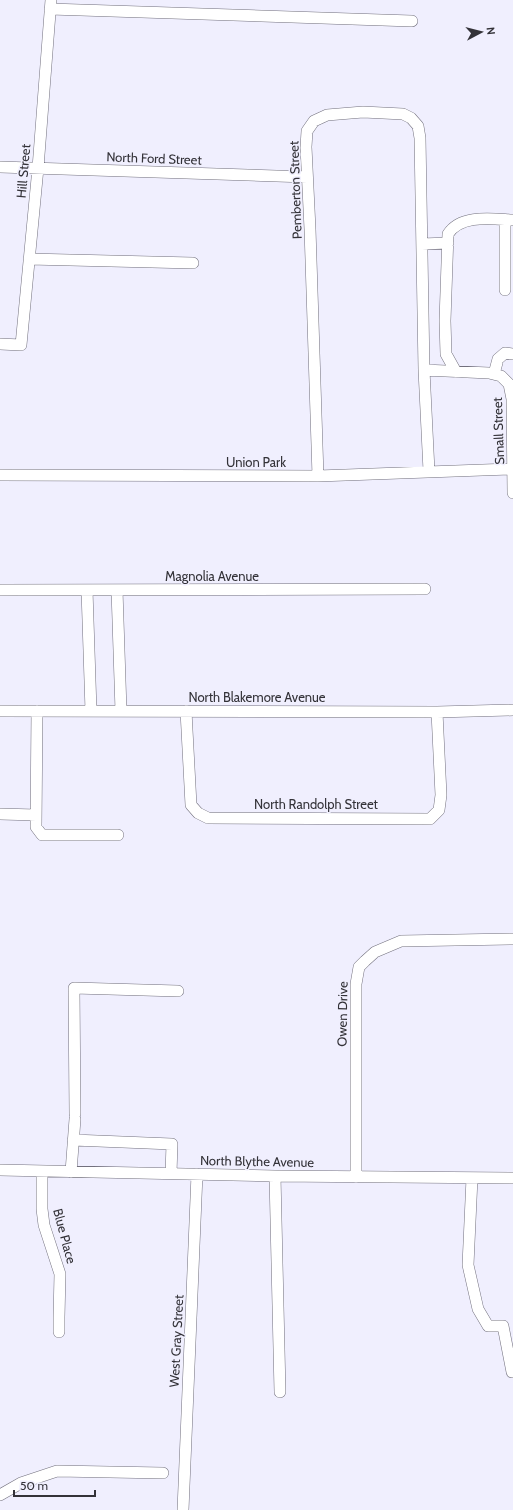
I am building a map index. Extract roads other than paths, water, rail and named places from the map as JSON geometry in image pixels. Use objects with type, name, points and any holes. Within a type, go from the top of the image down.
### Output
[{"type":"street","points":[[50,5],[412,21]]},
{"type":"street","name":"Hill Street","points":[[0,344],[21,345],[38,168],[50,5]]},
{"type":"street","name":"Pemberton Street","points":[[318,476],[306,147],[307,131],[314,121],[327,115],[363,112],[403,114],[411,118],[418,126],[420,138],[424,370],[429,471]]},
{"type":"street","name":"North Ford Street","points":[[0,167],[307,177]]},
{"type":"street","points":[[456,372],[446,354],[445,321],[448,234],[452,228],[464,222],[484,219],[509,220],[506,290]]},
{"type":"street","points":[[422,244],[448,243]]},
{"type":"street","points":[[29,259],[193,263]]},
{"type":"street","points":[[494,374],[498,358],[505,353],[513,354]]},
{"type":"street","name":"Small Street","points":[[424,370],[494,374],[501,376],[511,383],[513,493]]},
{"type":"street","name":"Union Park","points":[[0,476],[318,476],[513,469]]},
{"type":"street","name":"Magnolia Avenue","points":[[0,590],[424,589]]},
{"type":"street","points":[[87,590],[91,711]]},
{"type":"street","points":[[117,590],[121,711]]},
{"type":"street","name":"North Blakemore Avenue","points":[[0,711],[437,712],[513,710]]},
{"type":"street","points":[[36,711],[36,827],[42,834],[118,835]]},
{"type":"street","name":"North Randolph Street","points":[[186,711],[191,805],[198,814],[208,818],[367,819],[430,819],[439,810],[440,794],[437,712]]},
{"type":"street","points":[[0,814],[36,815]]},
{"type":"street","name":"Owen Drive","points":[[356,1177],[356,984],[359,967],[375,952],[401,941],[513,939]]},
{"type":"street","points":[[71,1172],[75,1116],[74,988],[178,992]]},
{"type":"street","points":[[73,1140],[172,1144],[171,1173]]},
{"type":"street","name":"North Blythe Avenue","points":[[0,1170],[275,1176],[513,1178]]},
{"type":"street","name":"Blue Place","points":[[42,1171],[42,1209],[44,1225],[60,1274],[58,1317],[60,1332]]},
{"type":"street","name":"West Gray Street","points":[[182,1510],[197,1174]]},
{"type":"street","points":[[275,1176],[280,1392]]},
{"type":"street","points":[[472,1178],[468,1266],[478,1310],[488,1326],[503,1326],[513,1372]]},
{"type":"street","points":[[0,1495],[21,1483],[57,1471],[163,1473]]}]
